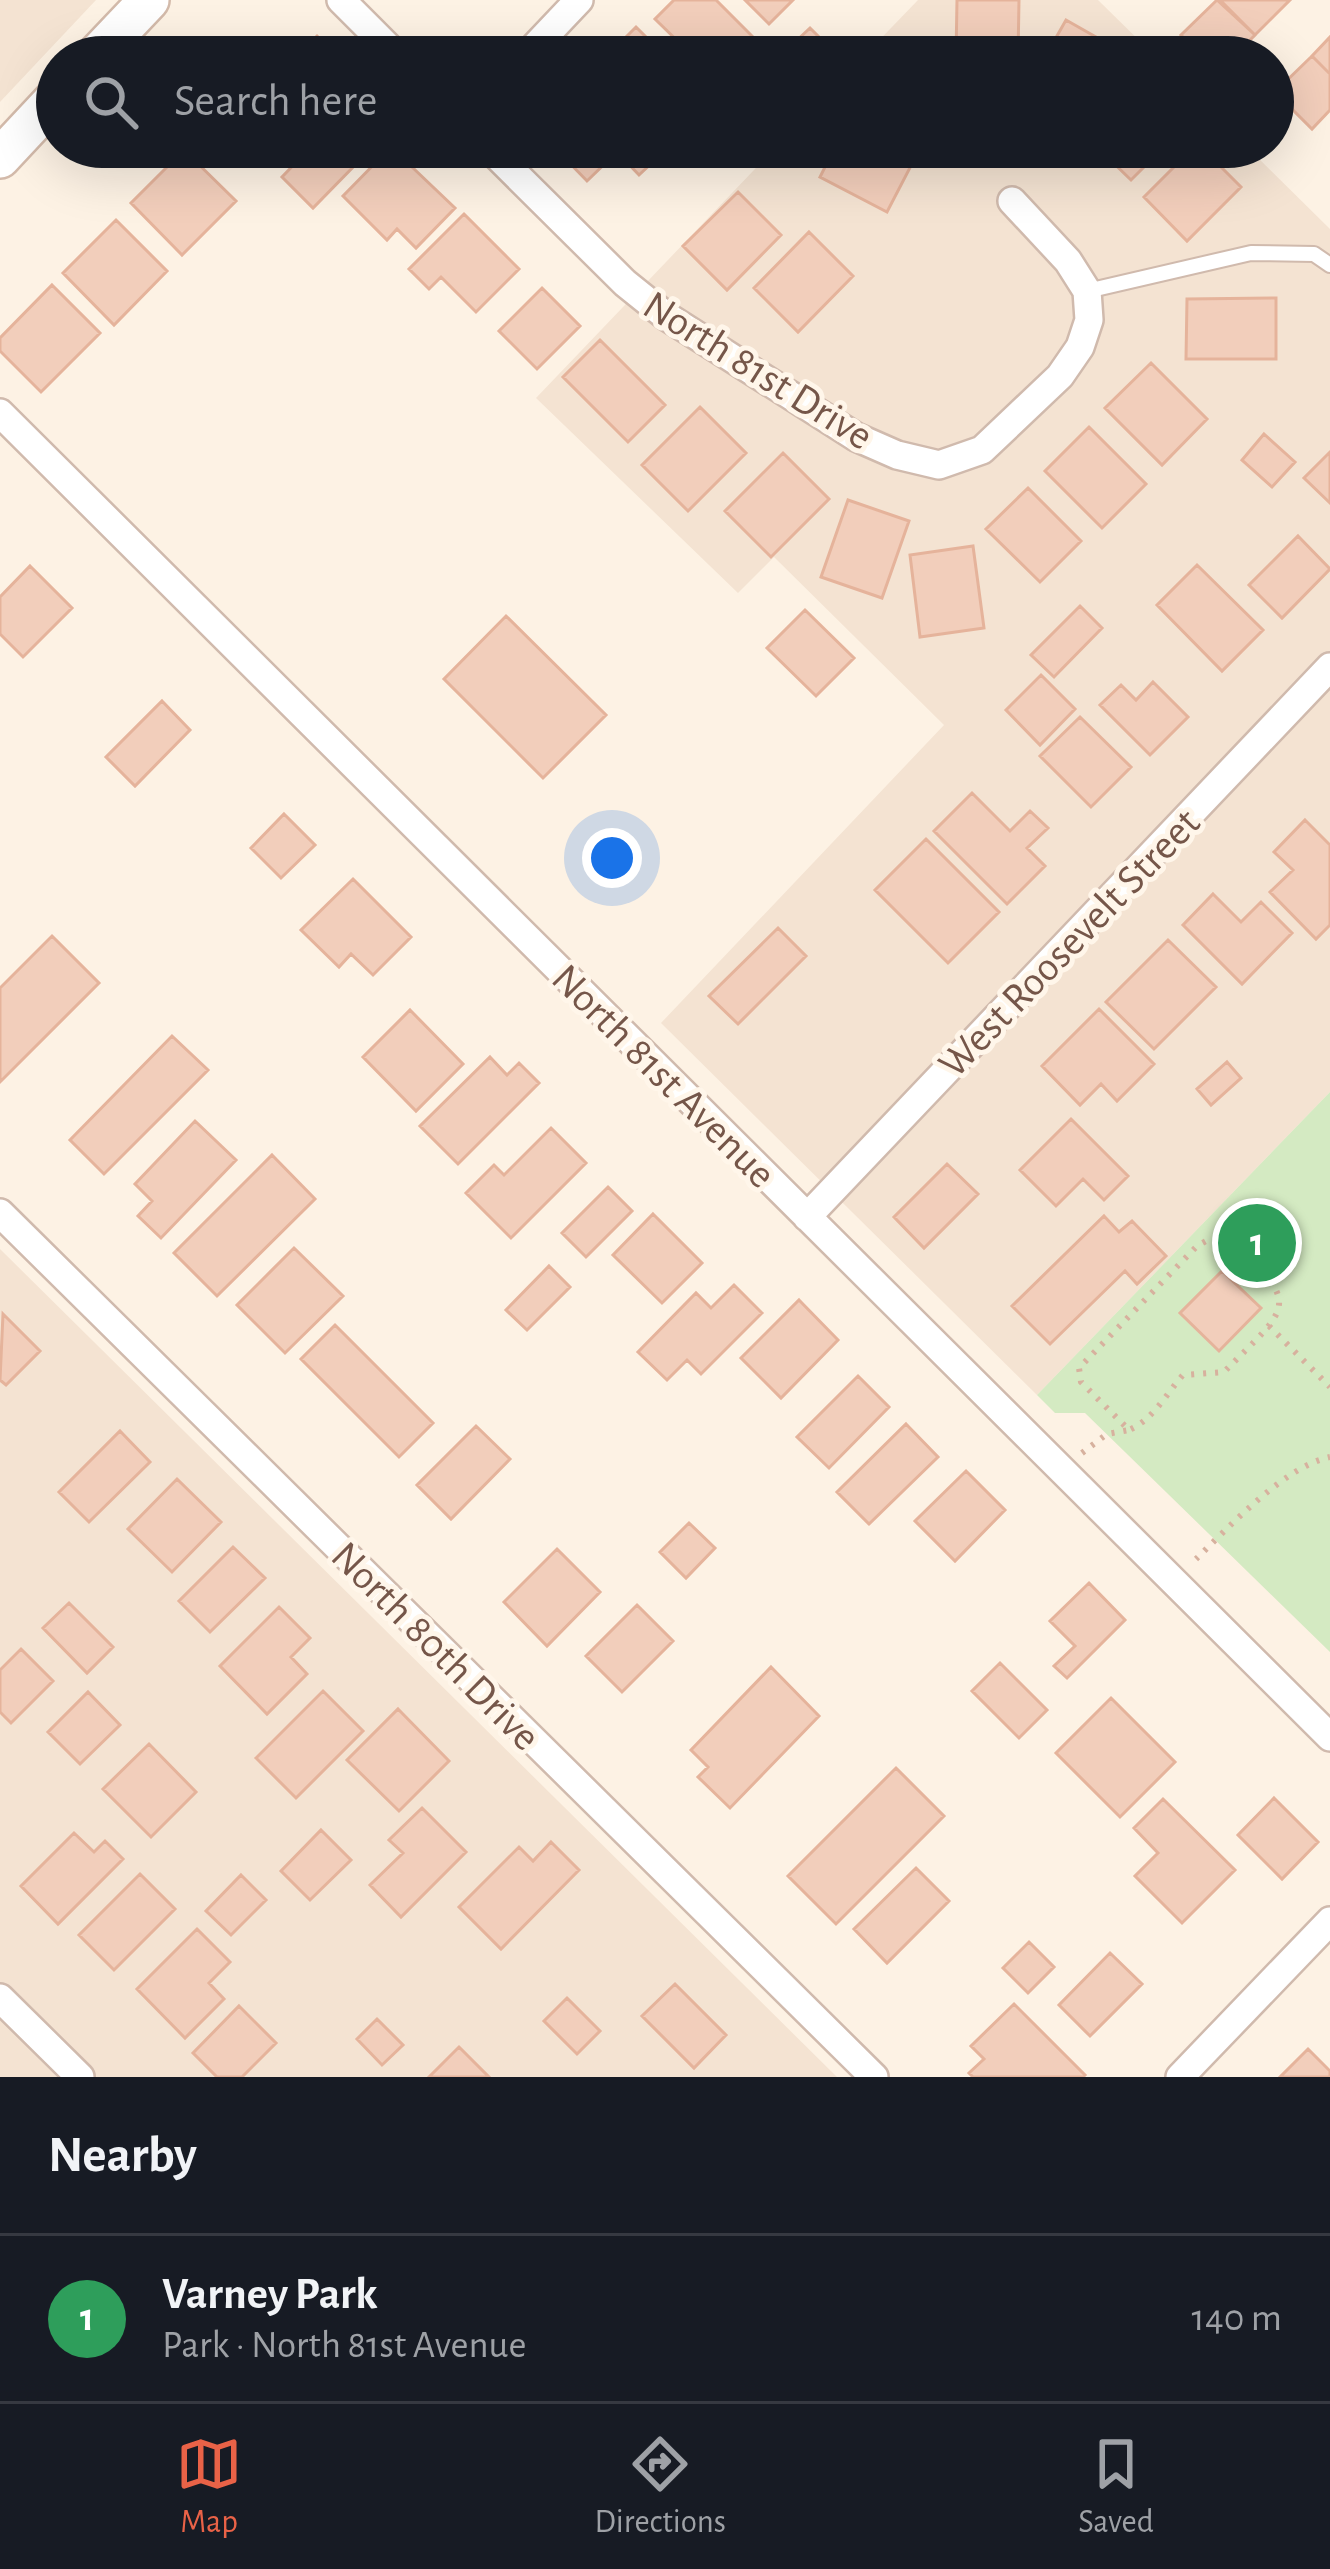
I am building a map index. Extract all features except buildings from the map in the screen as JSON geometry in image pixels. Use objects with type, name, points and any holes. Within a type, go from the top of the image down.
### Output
[{"type":"street","points":[[115,36],[149,0]]},
{"type":"street","points":[[341,0],[377,36]]},
{"type":"street","points":[[545,36],[579,0]]},
{"type":"street","points":[[0,158],[36,119]]},
{"type":"street","name":"North 81st Drive","points":[[509,168],[625,283],[666,316],[856,437],[939,465],[982,450],[1060,376],[1080,347],[1089,320],[1087,291]]},
{"type":"street","points":[[1012,201],[1068,261],[1087,291]]},
{"type":"street","name":"North 81st Avenue","points":[[0,413],[1330,1737]]},
{"type":"street","name":"West Roosevelt Street","points":[[807,1217],[1330,667]]},
{"type":"street","name":"North 80th Drive","points":[[0,1213],[874,2077]]},
{"type":"street","points":[[1180,2077],[1330,1921]]},
{"type":"street","points":[[0,1998],[80,2077]]},
{"type":"lane","points":[[1087,291],[1251,254],[1314,254],[1330,266]]},
{"type":"path","points":[[1060,1469],[1107,1435],[1130,1430],[1138,1427],[1183,1375],[1224,1372],[1269,1326],[1280,1307],[1277,1288],[1225,1240],[1197,1246],[1078,1370],[1081,1382],[1130,1430]]},
{"type":"path","points":[[1269,1326],[1330,1387]]},
{"type":"path","points":[[1173,1582],[1288,1478],[1330,1457]]},
{"type":"shaded area","points":[[0,0],[96,0],[62,36],[36,36],[36,64],[0,102]]},
{"type":"shaded area","points":[[918,0],[1098,0],[1135,36],[883,36]]},
{"type":"shaded area","points":[[756,168],[1268,168],[1330,229],[1330,1092],[1037,1395],[661,1023],[944,725],[774,557],[738,593],[536,398]]},
{"type":"shaded area","points":[[0,1249],[837,2077],[0,2077]]},
{"type":"green space","points":[[1330,1092],[1330,1652],[1085,1413],[1055,1413],[1037,1395]]},
{"type":"place","name":"Varney Park","points":[[1257,1243]]}]
